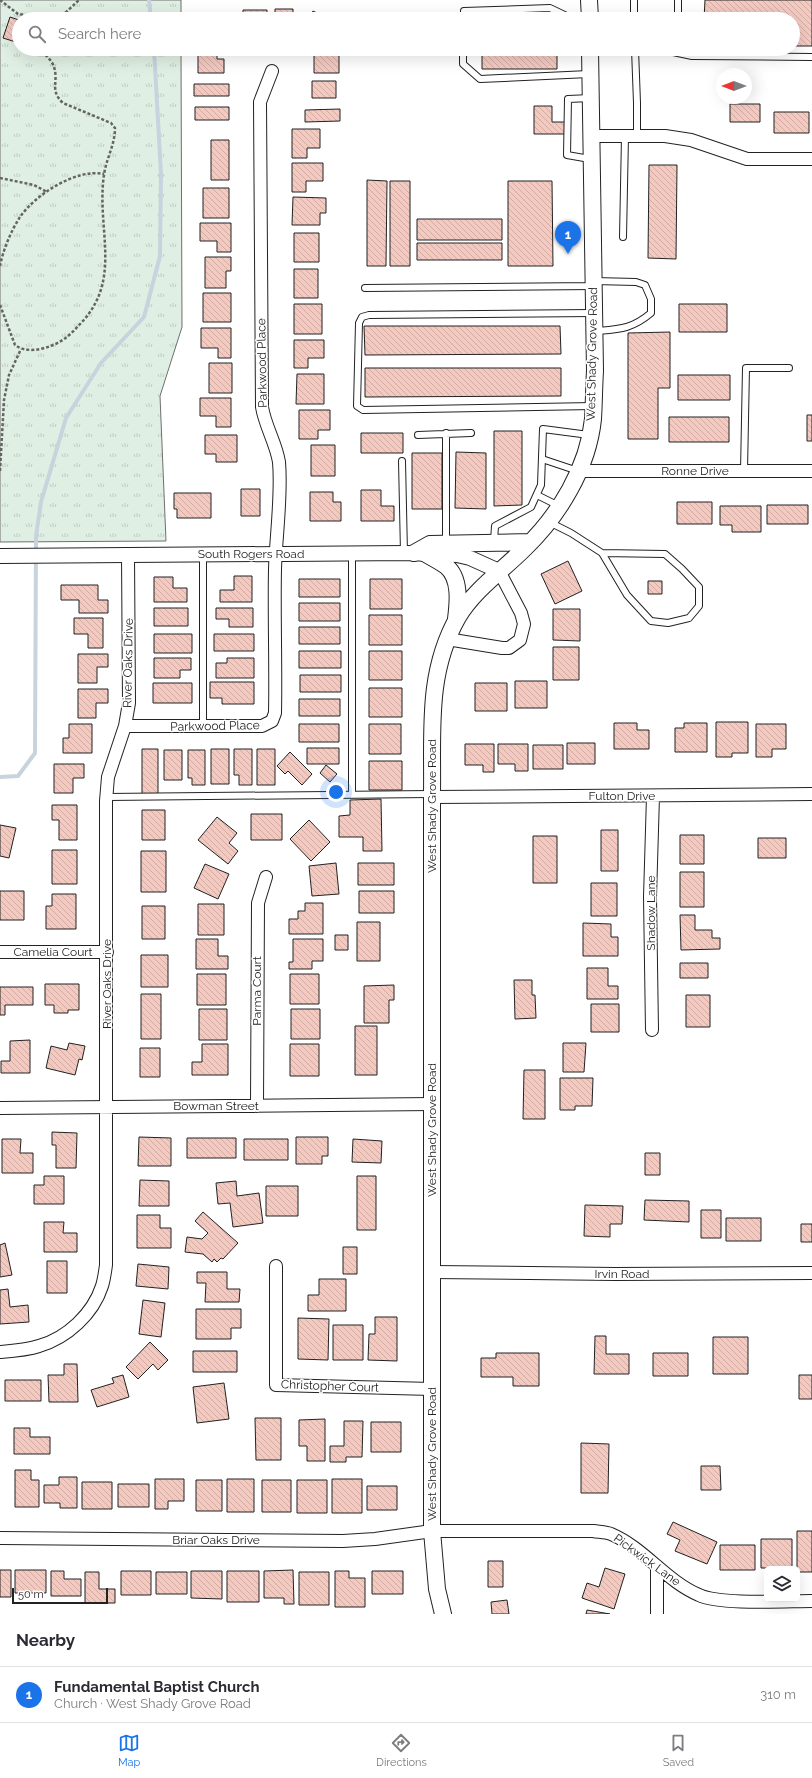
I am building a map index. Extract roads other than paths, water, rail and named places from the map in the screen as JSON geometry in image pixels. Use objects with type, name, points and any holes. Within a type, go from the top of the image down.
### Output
[{"type":"main road","points":[[589,0],[590,12]]},
{"type":"main road","name":"West Shady Grove Road","points":[[444,1614],[437,1589],[432,1531],[432,796],[435,680],[447,640],[455,623],[479,590],[531,542],[549,522],[560,506],[578,471],[590,435],[593,406],[594,331],[590,56]]},
{"type":"main road","points":[[414,553],[430,544],[531,542]]},
{"type":"main road","points":[[414,553],[447,566],[454,577],[458,602],[455,623]]},
{"type":"street","name":"Parkwood Place","points":[[125,726],[262,726],[267,725],[274,717],[279,461],[273,439],[264,422],[262,399],[260,102],[272,71]]},
{"type":"street","points":[[592,136],[665,136],[691,140],[747,159],[812,159]]},
{"type":"street","name":"Ronne Drive","points":[[578,471],[812,471]]},
{"type":"street","name":"South Rogers Road","points":[[0,556],[414,553],[470,558],[499,571]]},
{"type":"street","name":"River Oaks Drive","points":[[0,1352],[40,1346],[64,1334],[78,1323],[88,1311],[102,1287],[106,1265],[106,797],[108,776],[125,726],[129,703],[128,555]]},
{"type":"street","points":[[447,640],[502,648],[509,648],[520,640],[524,624],[521,613],[499,571]]},
{"type":"street","name":"Fulton Drive","points":[[432,796],[812,794]]},
{"type":"street","name":"Shadow Lane","points":[[652,1030],[650,897],[653,796]]},
{"type":"street","name":"Parma Court","points":[[257,1106],[258,903],[266,877]]},
{"type":"street","name":"Camelia Court","points":[[0,952],[107,952]]},
{"type":"street","name":"Bowman Street","points":[[0,1108],[432,1104]]},
{"type":"street","name":"Christopher Court","points":[[276,1266],[276,1385],[432,1389]]},
{"type":"street","name":"Irvin Road","points":[[432,1272],[615,1274],[812,1273]]},
{"type":"street","name":"Briar Oaks Drive","points":[[0,1538],[343,1541],[375,1539],[432,1531]]},
{"type":"street","name":"Pickwick Lane","points":[[432,1531],[593,1531],[610,1533],[624,1541],[684,1588],[700,1596],[727,1600],[812,1601]]},
{"type":"street","points":[[656,1566],[657,1614]]},
{"type":"lane","points":[[634,0],[634,12]]},
{"type":"lane","points":[[678,0],[678,12]]},
{"type":"lane","points":[[464,12],[550,8],[558,12]]},
{"type":"lane","points":[[463,56],[463,64],[480,79],[591,74]]},
{"type":"lane","points":[[623,237],[631,136],[637,103],[634,56]]},
{"type":"lane","points":[[692,56],[812,57]]},
{"type":"lane","points":[[591,98],[568,99],[567,155],[592,159]]},
{"type":"lane","points":[[365,288],[594,284],[617,280],[636,282],[645,285],[651,299],[651,313],[639,324],[622,329],[594,331]]},
{"type":"lane","points":[[593,406],[363,410],[357,406],[358,323],[362,317],[369,314],[594,313]]},
{"type":"lane","points":[[744,471],[746,368],[789,368]]},
{"type":"lane","points":[[494,543],[495,526],[531,507],[537,495],[541,485],[543,429],[590,435]]},
{"type":"lane","points":[[446,433],[446,544]]},
{"type":"lane","points":[[418,434],[471,433]]},
{"type":"lane","points":[[542,459],[578,471]]},
{"type":"lane","points":[[402,461],[414,553]]},
{"type":"lane","points":[[537,495],[560,506]]},
{"type":"lane","points":[[549,522],[571,533],[602,552],[627,595],[651,621],[668,623],[689,618],[699,606],[699,587],[682,568],[665,554],[602,552]]},
{"type":"lane","points":[[352,553],[352,794]]},
{"type":"lane","points":[[203,554],[203,727]]},
{"type":"lane","points":[[106,797],[352,794],[432,796]]},
{"type":"waterway","points":[[149,0],[150,12]]},
{"type":"waterway","points":[[0,777],[18,776],[35,753],[36,536],[41,502],[66,418],[101,363],[144,317],[160,256],[161,174],[154,56]]},
{"type":"place","name":"Fundamental Baptist Church","points":[[568,254]]}]
